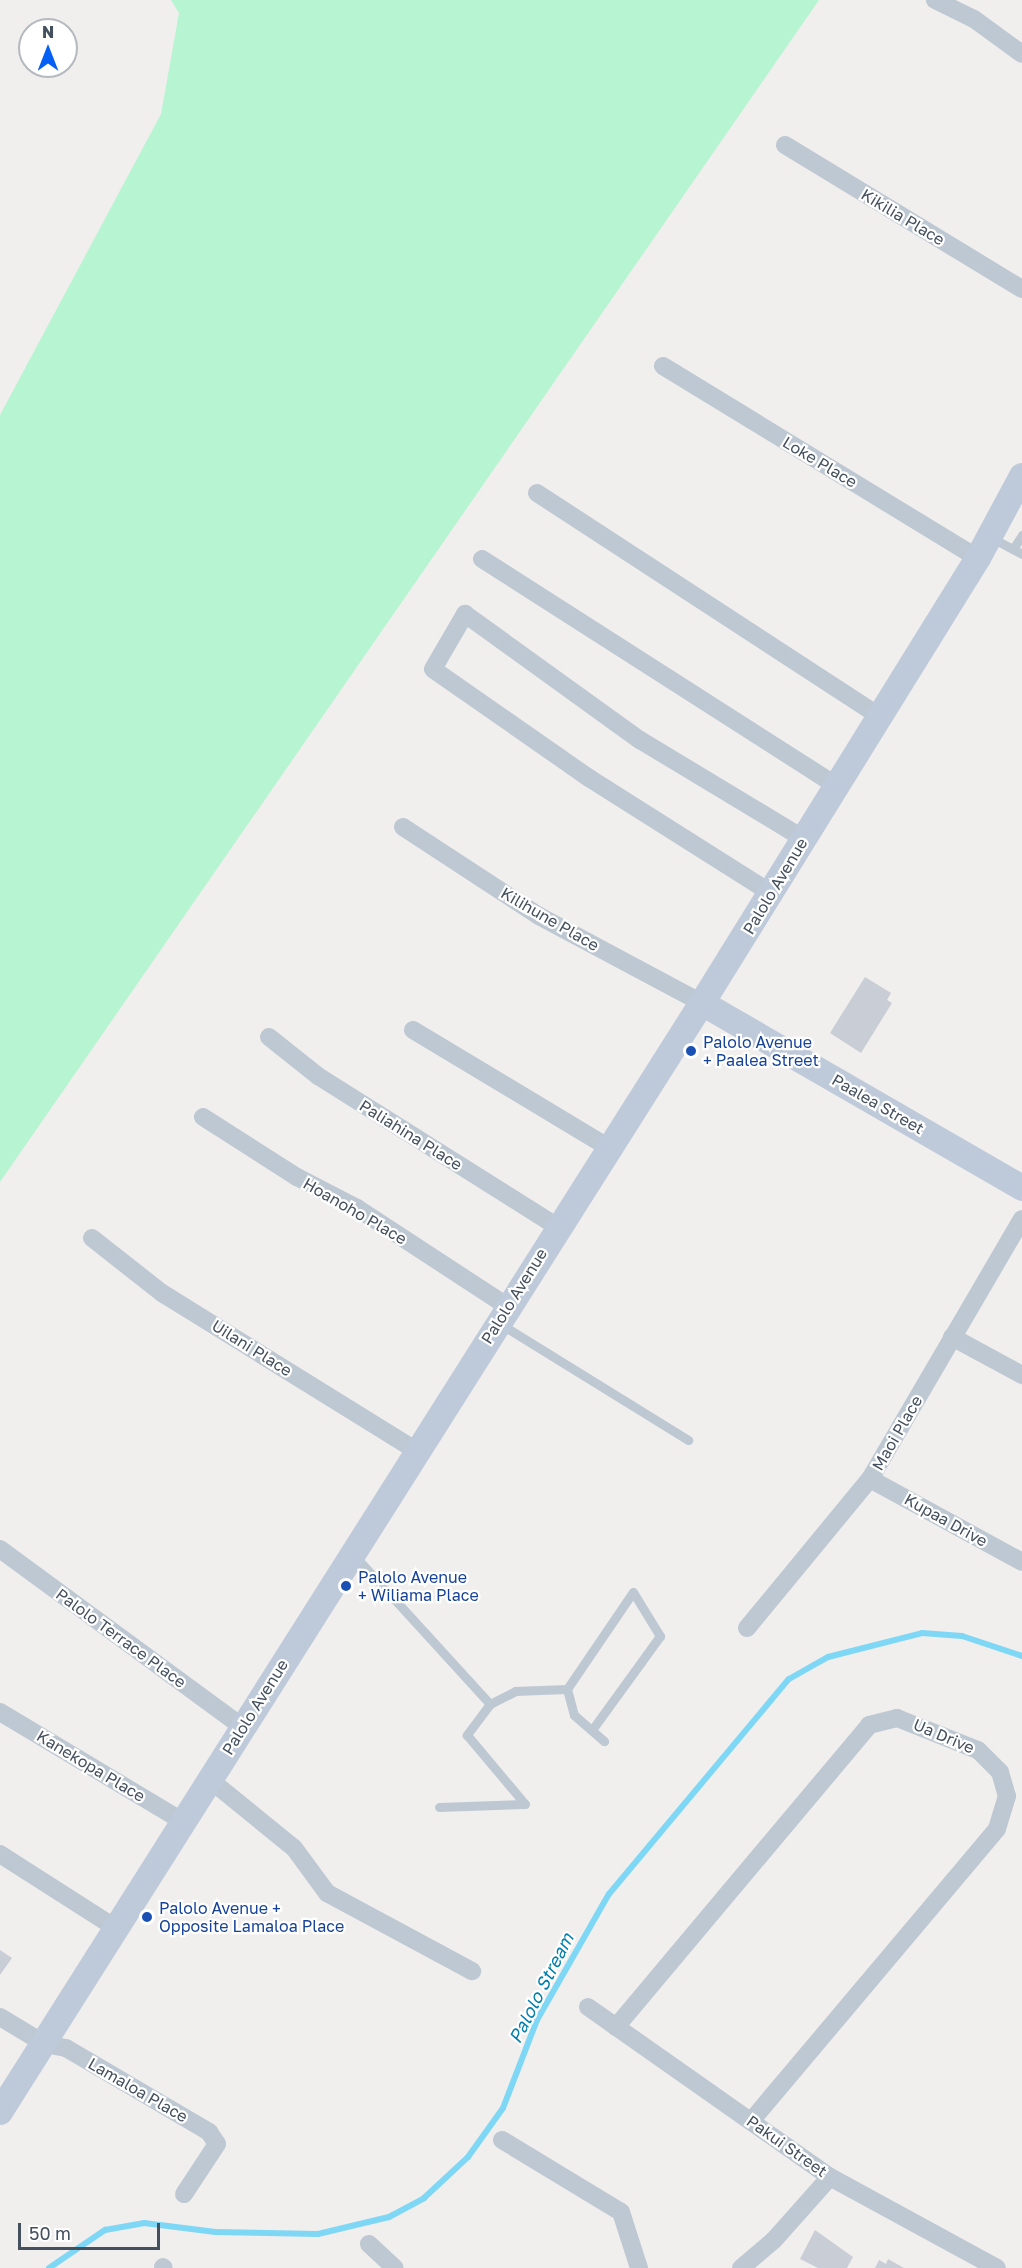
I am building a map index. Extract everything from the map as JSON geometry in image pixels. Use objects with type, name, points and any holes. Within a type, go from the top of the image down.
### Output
[{"type":"street","points":[[935,0],[974,19],[1022,54]]},
{"type":"street","name":"Kikilia Place","points":[[785,145],[1022,289]]},
{"type":"street","name":"Loke Place","points":[[663,366],[984,547]]},
{"type":"street","name":"Palolo Avenue","points":[[0,2112],[45,2044],[114,1927],[502,1314],[771,894],[984,547],[1021,480]]},
{"type":"street","points":[[537,493],[881,717]]},
{"type":"street","points":[[482,559],[837,786]]},
{"type":"street","points":[[771,894],[589,778],[433,669],[465,615],[640,740],[804,839]]},
{"type":"street","name":"Kilihune Place","points":[[403,827],[539,916],[702,1003]]},
{"type":"street","name":"Paalea Street","points":[[702,1003],[1022,1188]]},
{"type":"street","points":[[413,1030],[609,1148]]},
{"type":"street","name":"Paliahina Place","points":[[269,1037],[318,1076],[558,1227]]},
{"type":"street","name":"Hoanoho Place","points":[[203,1117],[297,1177],[357,1208],[502,1314]]},
{"type":"street","name":"Maoi Place","points":[[747,1628],[870,1479],[1022,1219]]},
{"type":"street","name":"Uilani Place","points":[[92,1238],[162,1293],[417,1451]]},
{"type":"street","points":[[952,1336],[1022,1375]]},
{"type":"street","name":"Kupaa Drive","points":[[870,1479],[1022,1562]]},
{"type":"street","name":"Palolo Terrace Place","points":[[0,1549],[242,1727]]},
{"type":"street","name":"Kanekopa Place","points":[[0,1712],[182,1821]]},
{"type":"street","name":"Ua Drive","points":[[616,2027],[869,1725],[897,1718],[978,1750],[1000,1772],[1007,1796],[997,1829],[751,2121]]},
{"type":"street","points":[[209,1779],[294,1848],[327,1893],[472,1971]]},
{"type":"street","points":[[0,1854],[114,1927]]},
{"type":"street","name":"Pakui Street","points":[[588,2007],[830,2177],[997,2268]]},
{"type":"street","name":"Lamaloa Place","points":[[0,2017],[45,2044],[66,2048],[209,2132],[217,2144],[184,2194]]},
{"type":"street","points":[[502,2140],[621,2212],[639,2268]]},
{"type":"street","points":[[741,2268],[774,2240],[830,2177]]},
{"type":"street","points":[[369,2244],[394,2268]]},
{"type":"lane","points":[[984,547],[1018,552],[1022,535]]},
{"type":"lane","points":[[502,1314],[688,1440]]},
{"type":"lane","points":[[352,1553],[490,1704]]},
{"type":"lane","points":[[592,1730],[660,1636],[633,1592],[567,1689],[574,1715],[603,1741]]},
{"type":"lane","points":[[439,1807],[525,1804],[467,1735],[490,1704],[515,1691],[567,1689]]},
{"type":"green space","points":[[171,0],[819,0],[0,1182],[0,415],[161,114],[179,13]]},
{"type":"building","points":[[865,977],[891,993],[887,1000],[892,1003],[861,1053],[830,1033]]},
{"type":"building","points":[[0,1950],[12,1958],[0,1975]]},
{"type":"building","points":[[815,2230],[853,2257],[847,2268],[818,2268],[800,2259]]},
{"type":"building","points":[[888,2259],[904,2268],[875,2268],[879,2260],[886,2264]]},
{"type":"waterway","name":"Palolo Stream","points":[[49,2268],[105,2230],[144,2223],[215,2232],[318,2234],[389,2217],[424,2198],[468,2157],[503,2108],[537,2020],[609,1894],[789,1679],[828,1657],[922,1633],[962,1636],[1022,1656]]},
{"type":"place","name":"Palolo Avenue + Paalea Street","points":[[691,1051]]},
{"type":"place","name":"Palolo Avenue + Wiliama Place","points":[[346,1586]]},
{"type":"place","name":"Palolo Avenue + Opposite Lamaloa Place","points":[[147,1917]]}]
